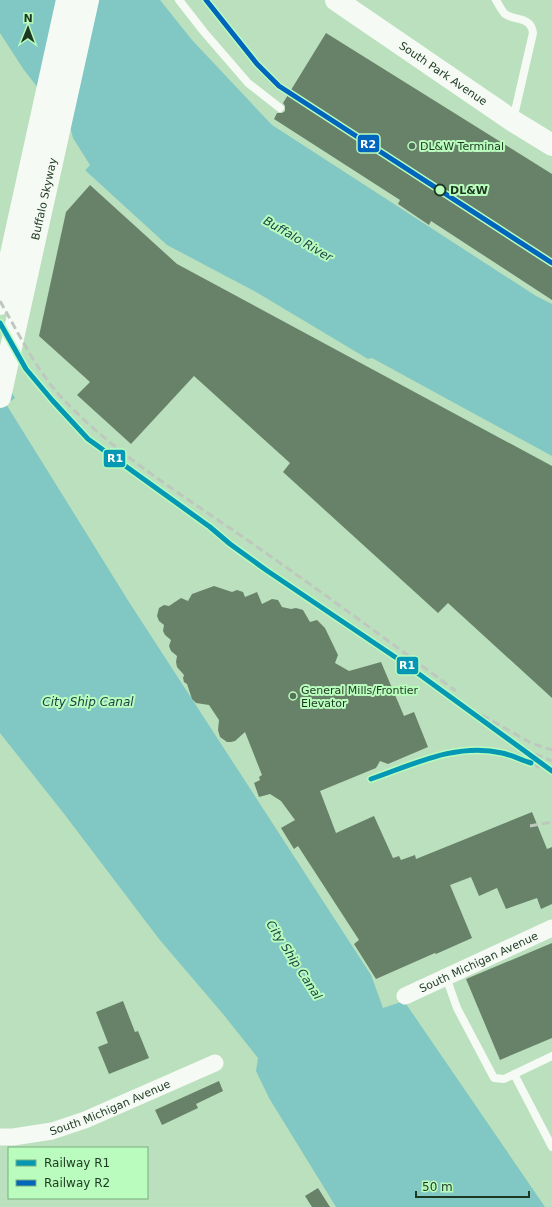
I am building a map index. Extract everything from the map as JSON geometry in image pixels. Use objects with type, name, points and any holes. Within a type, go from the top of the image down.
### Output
[{"type":"main road","name":"Buffalo Skyway","points":[[0,304],[67,0]]},
{"type":"main road","name":"Buffalo Skyway","points":[[0,397],[88,0]]},
{"type":"main road","name":"South Park Avenue","points":[[336,0],[513,121],[552,145]]},
{"type":"street","name":"South Michigan Avenue","points":[[405,996],[552,928]]},
{"type":"street","name":"South Michigan Avenue","points":[[0,1137],[14,1137],[52,1131],[85,1120],[215,1063]]},
{"type":"lane","points":[[179,0],[204,32],[248,83],[280,108]]},
{"type":"lane","points":[[496,0],[506,15],[528,23],[532,27],[533,33],[513,121]]},
{"type":"lane","points":[[446,977],[457,1008],[494,1078],[504,1079],[552,1056]]},
{"type":"lane","points":[[514,1074],[552,1147]]},
{"type":"water","name":"Buffalo River","points":[[0,0],[160,0],[192,40],[272,125],[536,296],[552,304],[552,456],[372,358],[368,359],[256,292],[167,245],[86,171],[0,59]]},
{"type":"water","name":"City Ship Canal","points":[[0,374],[15,398],[6,404],[129,602],[371,975],[383,1008],[404,1001],[545,1207],[336,1207],[269,1098],[256,1071],[258,1058],[223,1014],[159,939],[65,815],[0,733]]},
{"type":"pier","points":[[0,33],[24,70],[71,130],[73,138],[90,165],[84,172],[0,63]]},
{"type":"building","name":"DL&W Terminal","points":[[326,33],[552,174],[552,300],[431,221],[429,225],[398,204],[400,200],[274,119],[277,113],[282,113],[285,111],[285,106],[283,103]]},
{"type":"building","points":[[90,185],[177,264],[552,466],[552,698],[448,603],[438,613],[283,472],[290,463],[194,376],[131,444],[77,395],[90,382],[39,336],[66,212]]},
{"type":"building","points":[[214,586],[232,592],[237,590],[243,592],[245,597],[257,592],[262,604],[272,599],[278,600],[282,607],[303,610],[310,622],[317,620],[325,628],[338,655],[335,663],[349,671],[381,662],[404,716],[414,712],[428,747],[388,764],[380,761],[376,768],[320,791],[336,833],[374,816],[393,858],[399,856],[401,860],[415,855],[416,859],[532,812],[547,849],[552,847],[552,904],[541,909],[537,898],[506,909],[497,888],[479,896],[471,877],[450,885],[472,938],[376,979],[354,944],[359,940],[298,846],[294,849],[281,828],[295,820],[281,801],[270,794],[259,797],[254,783],[260,780],[259,777],[262,775],[245,732],[235,741],[231,742],[227,742],[220,737],[218,730],[219,720],[209,705],[196,703],[192,699],[187,684],[184,682],[184,675],[177,667],[177,656],[171,651],[169,646],[171,640],[165,635],[163,631],[164,625],[159,621],[157,616],[159,608],[164,605],[169,606],[181,598],[188,601],[192,594]]},
{"type":"building","points":[[552,943],[552,1038],[500,1060],[466,979]]},
{"type":"building","points":[[123,1001],[135,1032],[138,1031],[149,1058],[109,1074],[98,1047],[108,1043],[96,1012]]},
{"type":"building","points":[[219,1081],[223,1091],[196,1104],[198,1108],[162,1125],[155,1110]]},
{"type":"building","points":[[318,1188],[330,1207],[312,1207],[305,1196]]},
{"type":"railway","points":[[0,301],[44,376],[62,398],[104,437],[172,489],[297,575],[456,691]]},
{"type":"railway","points":[[0,323],[26,369],[88,439],[210,527],[230,544],[266,570],[401,661],[552,771]]},
{"type":"railway","points":[[482,715],[531,743],[552,750]]},
{"type":"railway","points":[[371,779],[442,754],[468,750],[501,753],[542,769]]},
{"type":"railway","points":[[535,754],[552,761]]},
{"type":"railway","points":[[530,826],[552,822]]},
{"type":"rail line","name":"R2","points":[[206,0],[257,64],[279,86],[552,263]]},
{"type":"rail line","name":"R1","points":[[0,323],[26,369],[88,439],[210,527],[230,544],[266,570],[401,661],[552,771]]},
{"type":"rail line","name":"R1","points":[[371,779],[435,757],[468,750],[485,750],[502,753],[531,763]]},
{"type":"place","name":"DL&W Terminal","points":[[412,146]]},
{"type":"place","name":"DL&W","points":[[440,190]]},
{"type":"place","name":"General Mills/Frontier Elevator","points":[[293,696]]}]
